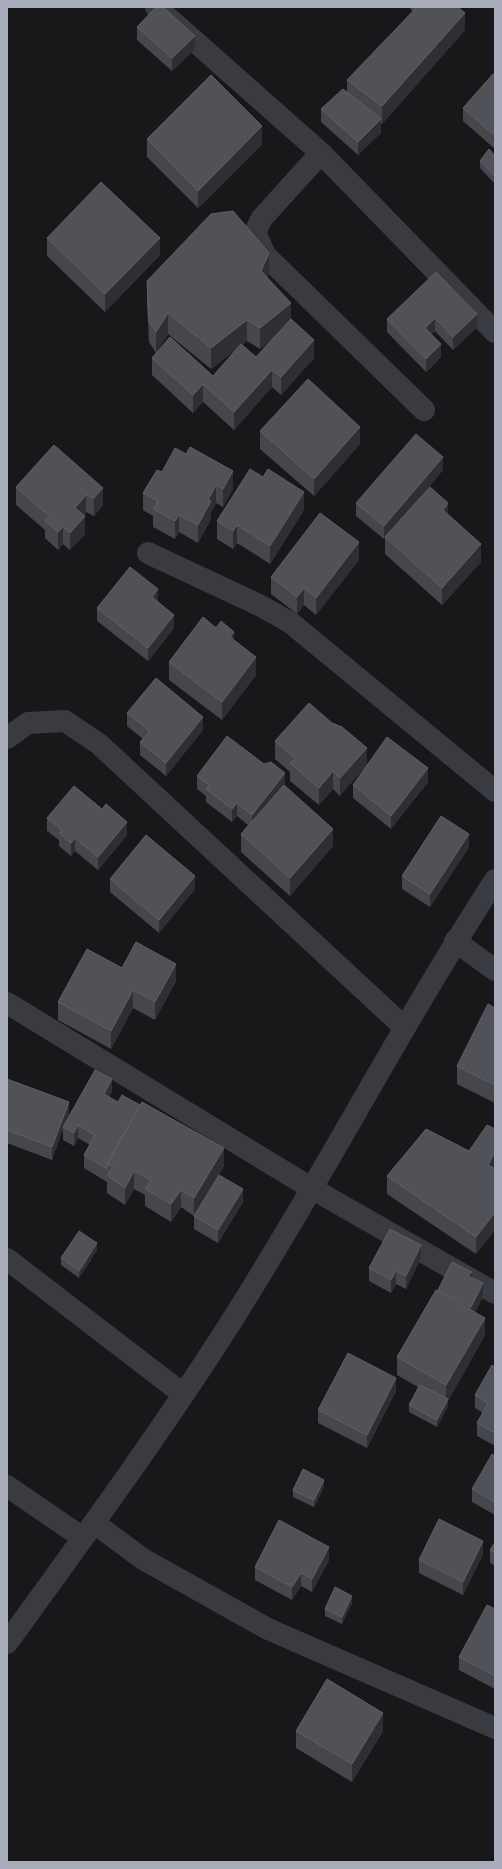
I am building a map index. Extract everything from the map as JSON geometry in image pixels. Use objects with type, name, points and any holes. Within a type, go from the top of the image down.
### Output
[{"type":"street","points":[[156,7],[321,153],[495,332]]},
{"type":"street","points":[[321,153],[262,218],[255,232],[265,254],[424,410]]},
{"type":"street","points":[[148,553],[261,606],[291,623],[495,791]]},
{"type":"street","points":[[7,738],[28,723],[65,720],[99,744],[405,1028]]},
{"type":"street","points":[[7,1643],[89,1530],[183,1394],[238,1310],[455,942],[495,880]]},
{"type":"street","points":[[455,942],[495,970]]},
{"type":"street","points":[[7,1003],[311,1188],[420,1252],[495,1293]]},
{"type":"street","points":[[7,1259],[183,1394]]},
{"type":"street","points":[[7,1486],[143,1559],[268,1629],[495,1728]]},
{"type":"building","points":[[156,7],[163,7],[195,36],[172,58],[137,27]]},
{"type":"building","points":[[417,7],[458,7],[465,13],[382,106],[347,80]]},
{"type":"building","points":[[493,74],[495,75],[495,136],[463,108]]},
{"type":"building","points":[[211,75],[262,126],[198,191],[147,139]]},
{"type":"building","points":[[343,89],[381,119],[358,142],[321,109]]},
{"type":"building","points":[[489,149],[495,156],[495,177],[480,161]]},
{"type":"building","points":[[101,182],[160,238],[105,294],[47,238]]},
{"type":"building","points":[[233,211],[269,253],[261,271],[291,303],[260,328],[247,320],[211,348],[168,313],[156,332],[149,321],[147,281],[211,214]]},
{"type":"building","points":[[436,272],[477,314],[453,337],[435,318],[425,328],[441,344],[426,359],[387,319]]},
{"type":"building","points":[[291,319],[314,340],[281,377],[272,370],[234,412],[203,384],[193,395],[152,358],[170,337],[213,376],[241,344],[256,357]]},
{"type":"building","points":[[308,379],[360,427],[314,479],[260,431]]},
{"type":"building","points":[[416,434],[443,457],[384,526],[356,503]]},
{"type":"building","points":[[54,445],[103,488],[94,498],[86,495],[75,508],[85,516],[70,533],[63,527],[58,532],[45,521],[49,516],[16,487]]},
{"type":"building","points":[[190,447],[233,471],[223,489],[216,485],[208,500],[211,501],[198,525],[179,515],[175,521],[153,509],[158,501],[143,493],[157,470],[162,472],[175,448],[186,454]]},
{"type":"building","points":[[250,469],[263,477],[268,469],[304,492],[270,546],[237,525],[233,531],[217,521]]},
{"type":"building","points":[[430,487],[448,503],[443,510],[481,544],[442,588],[385,537]]},
{"type":"building","points":[[320,513],[359,542],[316,598],[304,588],[297,597],[271,577]]},
{"type":"building","points":[[130,567],[158,589],[152,597],[174,615],[148,648],[97,608]]},
{"type":"building","points":[[203,617],[216,628],[221,621],[234,632],[230,637],[256,657],[222,702],[169,662]]},
{"type":"building","points":[[156,678],[203,717],[166,763],[140,742],[150,731],[127,713]]},
{"type":"building","points":[[309,703],[332,723],[342,727],[367,748],[340,778],[333,771],[319,788],[290,763],[296,759],[275,741]]},
{"type":"building","points":[[227,736],[264,764],[271,762],[285,773],[252,815],[237,803],[232,809],[206,789],[209,785],[197,776]]},
{"type":"building","points":[[387,737],[428,768],[391,816],[353,785]]},
{"type":"building","points":[[284,785],[333,829],[290,878],[241,834]]},
{"type":"building","points":[[74,786],[102,809],[106,804],[127,822],[98,857],[75,838],[71,843],[59,833],[62,830],[47,818]]},
{"type":"building","points":[[441,816],[469,834],[430,894],[402,876]]},
{"type":"building","points":[[146,835],[195,876],[159,920],[110,879]]},
{"type":"building","points":[[136,942],[176,964],[155,1002],[133,990],[111,1031],[58,1002],[87,949],[122,968]]},
{"type":"building","points":[[488,1004],[495,1008],[495,1085],[457,1066]]},
{"type":"building","points":[[95,1070],[112,1079],[104,1094],[118,1102],[122,1095],[140,1105],[107,1164],[107,1169],[84,1155],[95,1135],[78,1125],[74,1133],[63,1127]]},
{"type":"building","points":[[7,1079],[69,1102],[52,1147],[7,1130]]},
{"type":"building","points":[[142,1102],[224,1148],[194,1198],[181,1190],[171,1204],[145,1189],[151,1180],[134,1171],[125,1188],[107,1175],[113,1167],[107,1164]]},
{"type":"building","points":[[487,1125],[495,1129],[495,1152],[488,1165],[495,1169],[495,1212],[476,1237],[387,1176],[426,1129],[469,1151]]},
{"type":"building","points":[[219,1175],[243,1189],[218,1230],[194,1216]]},
{"type":"building","points":[[390,1229],[421,1245],[406,1276],[396,1271],[391,1280],[369,1268]]},
{"type":"building","points":[[79,1231],[97,1243],[79,1271],[61,1258]]},
{"type":"building","points":[[452,1262],[472,1272],[468,1276],[483,1283],[471,1307],[438,1290]]},
{"type":"building","points":[[436,1290],[485,1318],[446,1385],[397,1357]]},
{"type":"building","points":[[348,1353],[396,1378],[367,1435],[318,1410]]},
{"type":"building","points":[[492,1365],[495,1367],[495,1433],[477,1423],[488,1403],[475,1395]]},
{"type":"building","points":[[420,1385],[448,1399],[437,1420],[409,1405]]},
{"type":"building","points":[[492,1454],[495,1456],[495,1502],[472,1489]]},
{"type":"building","points":[[303,1469],[324,1480],[314,1500],[293,1490]]},
{"type":"building","points":[[439,1519],[483,1541],[463,1582],[419,1560]]},
{"type":"building","points":[[279,1520],[329,1547],[312,1579],[301,1573],[292,1587],[255,1567]]},
{"type":"building","points":[[495,1542],[495,1553],[490,1550]]},
{"type":"building","points":[[335,1587],[352,1596],[342,1617],[325,1609]]},
{"type":"building","points":[[487,1605],[495,1609],[495,1676],[459,1657]]},
{"type":"building","points":[[327,1679],[383,1713],[352,1764],[296,1731]]}]
